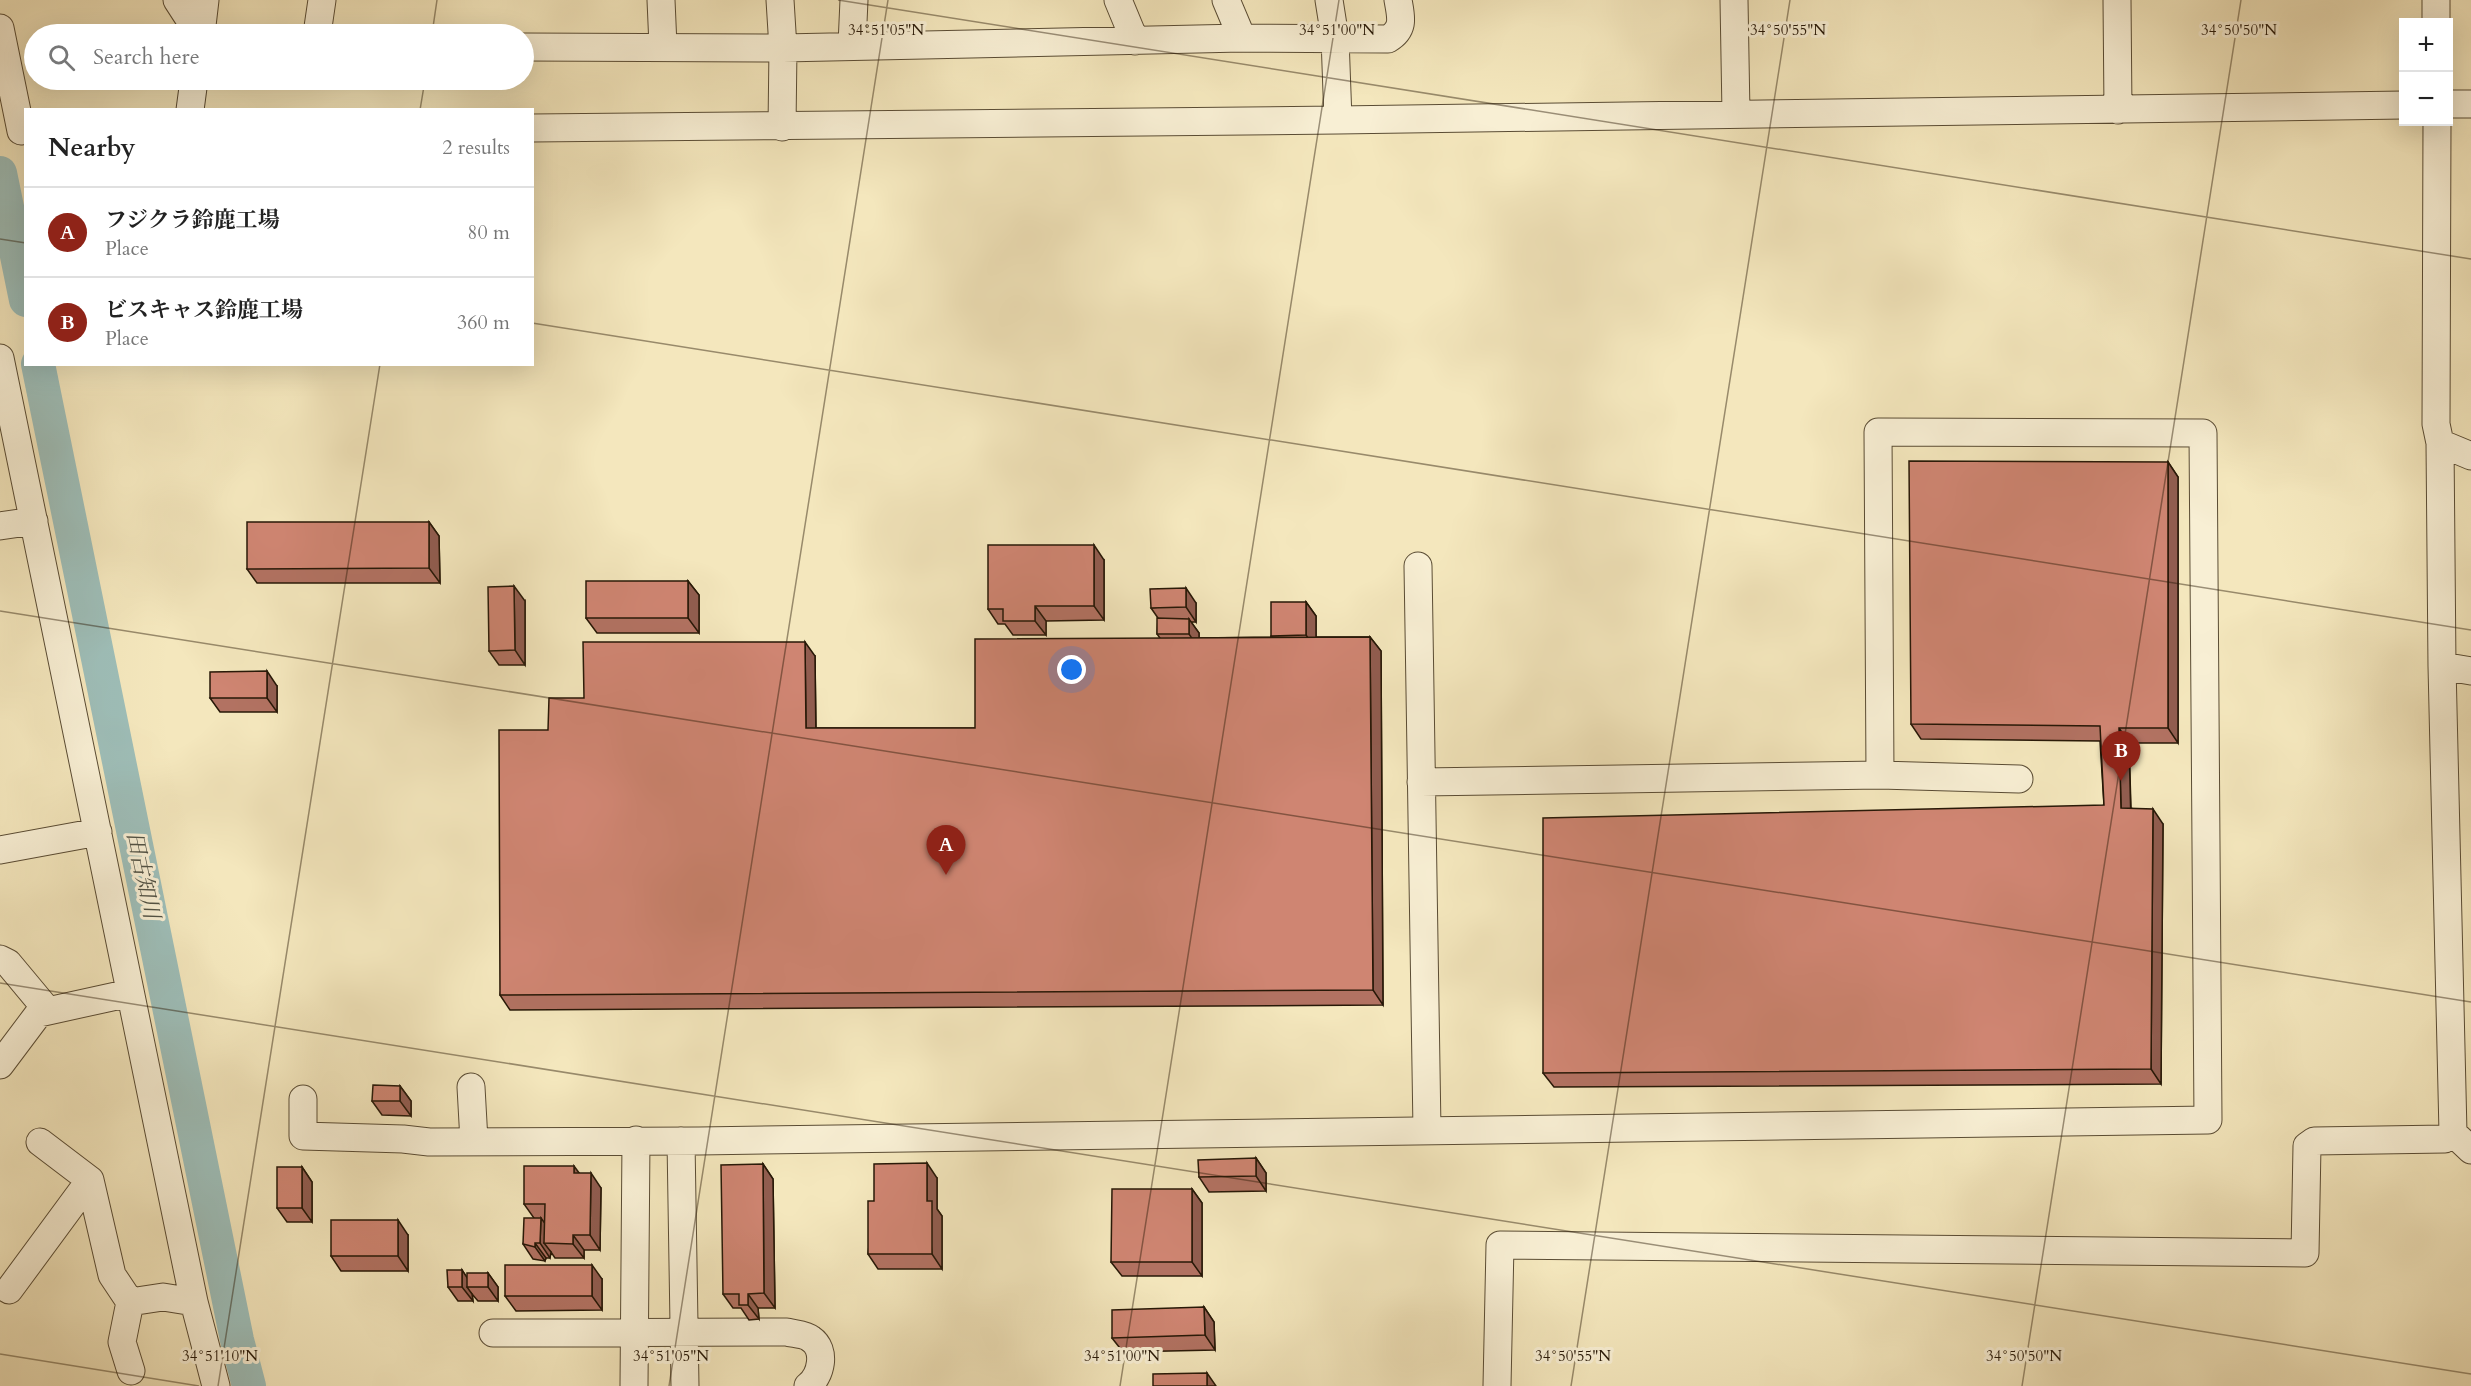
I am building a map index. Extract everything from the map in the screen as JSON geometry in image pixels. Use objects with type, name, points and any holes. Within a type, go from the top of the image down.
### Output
[{"type":"street","points":[[177,0],[193,24]]},
{"type":"street","points":[[202,24],[206,0]]},
{"type":"street","points":[[318,24],[322,0]]},
{"type":"street","points":[[661,0],[663,46]]},
{"type":"street","points":[[780,0],[783,48],[782,127]]},
{"type":"street","points":[[852,45],[854,0]]},
{"type":"street","points":[[1118,0],[1135,41]]},
{"type":"street","points":[[1226,0],[1242,38]]},
{"type":"street","points":[[1329,0],[1335,38],[1338,120]]},
{"type":"street","points":[[534,47],[783,48],[1242,38],[1388,39],[1397,33],[1402,20],[1398,0]]},
{"type":"street","points":[[1734,0],[1736,114]]},
{"type":"street","points":[[2117,0],[2118,110]]},
{"type":"street","points":[[2436,0],[2436,18]]},
{"type":"street","points":[[0,28],[16,132]]},
{"type":"street","points":[[190,108],[193,90]]},
{"type":"street","points":[[2453,104],[2471,104]]},
{"type":"street","points":[[534,128],[782,127],[2399,105]]},
{"type":"street","points":[[1497,1386],[1500,1245],[2305,1253],[2307,1146],[2314,1141],[2445,1139],[2462,1141],[2461,985],[2442,666],[2440,443],[2436,424],[2437,126]]},
{"type":"street","points":[[0,358],[194,1302],[216,1386]]},
{"type":"street","points":[[303,1099],[303,1136],[474,1141],[681,1141],[2208,1120],[2204,433],[1878,432],[1880,775]]},
{"type":"street","points":[[2440,443],[2471,456]]},
{"type":"street","points":[[0,526],[34,521]]},
{"type":"street","points":[[1418,566],[1427,1130]]},
{"type":"street","points":[[2442,666],[2471,671]]},
{"type":"street","points":[[1421,782],[1880,775],[2019,779]]},
{"type":"street","points":[[0,850],[98,832]]},
{"type":"street","points":[[0,959],[8,963],[48,1011]]},
{"type":"street","points":[[0,1065],[39,1013],[130,993]]},
{"type":"street","points":[[471,1087],[474,1141]]},
{"type":"street","points":[[634,1386],[636,1140]]},
{"type":"street","points":[[681,1141],[686,1386]]},
{"type":"street","points":[[40,1142],[90,1180],[112,1275],[129,1302],[122,1342],[130,1371]]},
{"type":"street","points":[[9,1290],[90,1180]]},
{"type":"street","points":[[129,1302],[163,1297],[194,1302]]},
{"type":"street","points":[[493,1333],[787,1332],[812,1339],[818,1347],[821,1362],[818,1374],[808,1386]]},
{"type":"building","points":[[1909,461],[2168,462],[2168,728],[2119,728],[2121,808],[2153,809],[2151,1069],[1543,1073],[1543,818],[2104,805],[2100,726],[1911,724]]},
{"type":"building","points":[[247,522],[429,522],[429,568],[247,569]]},
{"type":"building","points":[[988,545],[1094,545],[1094,606],[1035,606],[1035,621],[1003,621],[1003,609],[988,609]]},
{"type":"building","points":[[586,581],[688,581],[688,618],[586,618]]},
{"type":"building","points":[[514,586],[515,650],[489,651],[488,587]]},
{"type":"building","points":[[1186,588],[1186,607],[1151,608],[1150,589]]},
{"type":"building","points":[[1271,602],[1306,602],[1306,635],[1271,636]]},
{"type":"building","points":[[1157,618],[1189,619],[1189,634],[1157,634]]},
{"type":"building","points":[[1370,637],[1373,990],[500,995],[499,730],[548,730],[549,698],[584,698],[583,642],[805,642],[806,728],[975,728],[975,639]]},
{"type":"building","points":[[267,671],[267,698],[210,698],[210,672]]},
{"type":"building","points":[[373,1085],[400,1086],[400,1101],[372,1101]]},
{"type":"building","points":[[1256,1158],[1256,1176],[1199,1177],[1198,1160]]},
{"type":"building","points":[[927,1163],[927,1201],[932,1201],[932,1254],[868,1254],[868,1201],[874,1201],[874,1164]]},
{"type":"building","points":[[763,1164],[764,1293],[748,1294],[748,1305],[739,1305],[739,1294],[723,1294],[721,1165]]},
{"type":"building","points":[[524,1166],[574,1166],[574,1173],[591,1173],[590,1235],[573,1235],[573,1244],[544,1243],[545,1204],[524,1204]]},
{"type":"building","points":[[277,1167],[302,1167],[302,1208],[277,1208]]},
{"type":"building","points":[[1112,1189],[1192,1189],[1192,1262],[1111,1262]]},
{"type":"building","points":[[524,1218],[541,1218],[540,1243],[535,1243],[535,1247],[523,1244]]},
{"type":"building","points":[[331,1220],[398,1220],[398,1256],[331,1256]]},
{"type":"building","points":[[505,1265],[592,1265],[592,1296],[505,1296]]},
{"type":"building","points":[[447,1270],[462,1270],[462,1287],[448,1287]]},
{"type":"building","points":[[467,1273],[488,1273],[488,1287],[467,1287]]},
{"type":"building","points":[[1204,1307],[1205,1335],[1112,1338],[1112,1310]]},
{"type":"building","points":[[1207,1373],[1207,1386],[1153,1386],[1153,1374]]},
{"type":"waterway","name":"田古知川","points":[[0,173],[24,290]]},
{"type":"waterway","name":"田古知川","points":[[38,366],[237,1340],[249,1386]]},
{"type":"place","name":"ビスキャス鈴鹿工場","points":[[2121,781]]},
{"type":"place","name":"フジクラ鈴鹿工場","points":[[946,875]]}]
